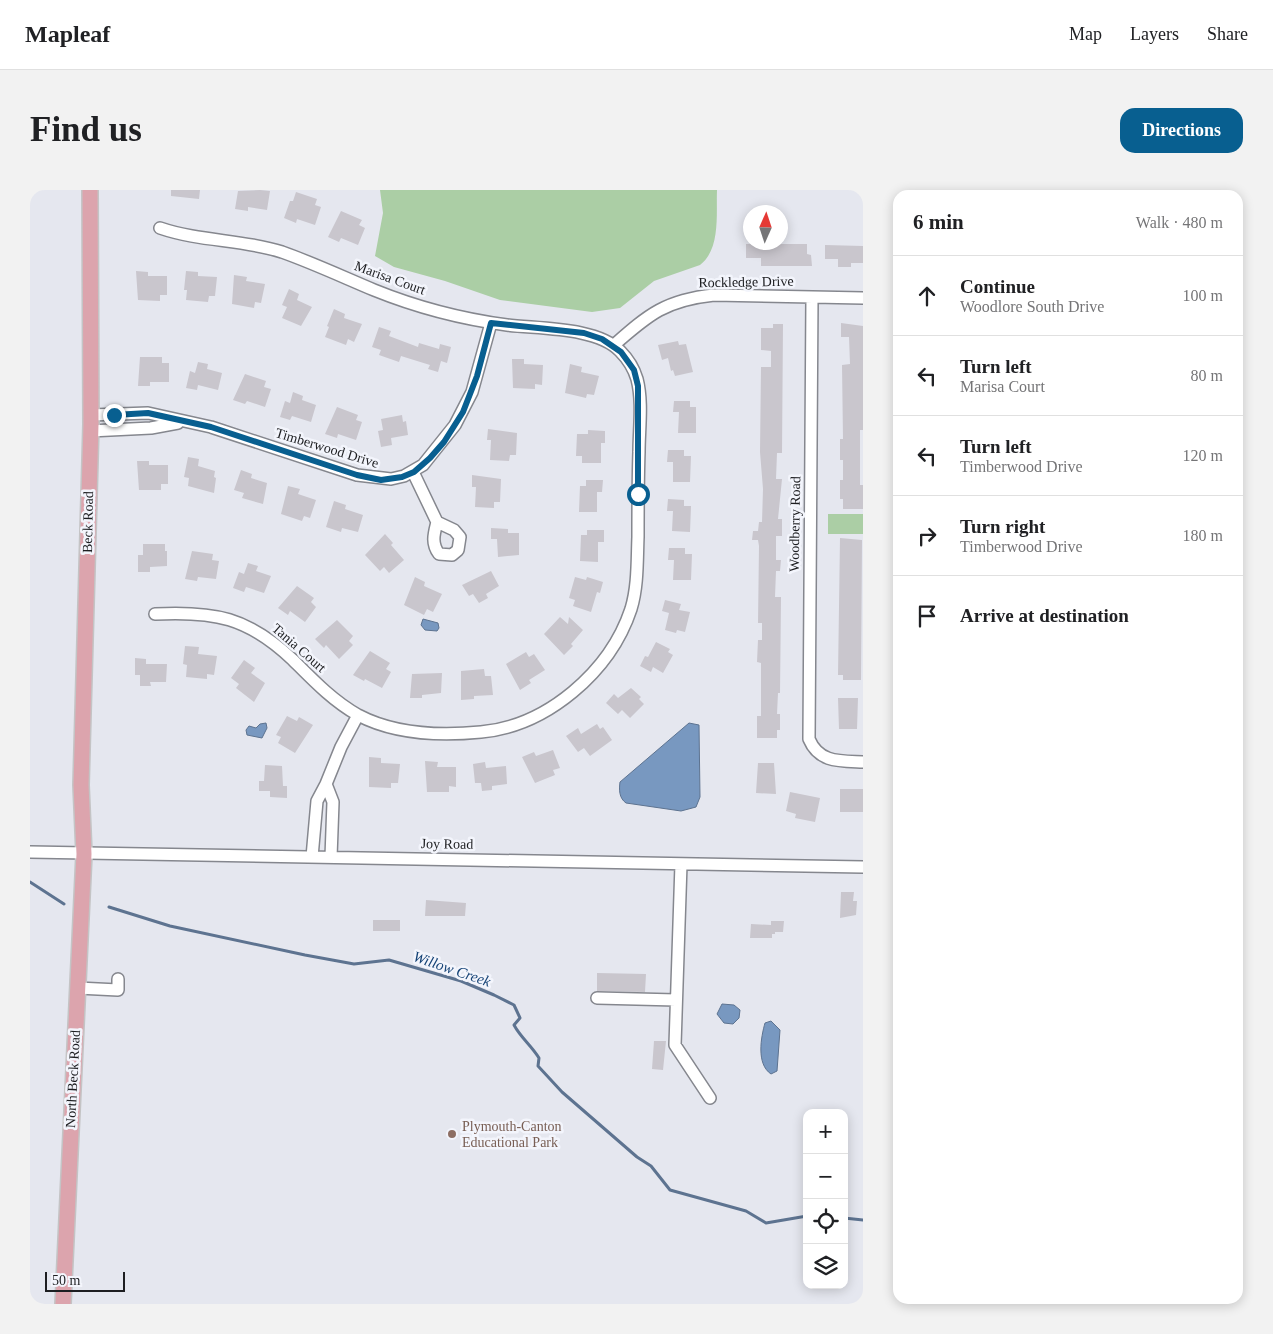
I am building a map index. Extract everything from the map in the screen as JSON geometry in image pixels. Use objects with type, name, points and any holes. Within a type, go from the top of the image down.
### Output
[{"type":"main road","name":"Beck Road","points":[[84,854],[81,785],[90,431],[90,190]]},
{"type":"main road","name":"North Beck Road","points":[[63,1304],[84,854]]},
{"type":"street","name":"Marisa Court","points":[[160,228],[185,236],[246,243],[281,252],[405,301],[491,323],[584,333],[614,345]]},
{"type":"street","name":"Rockledge Drive","points":[[614,345],[642,320],[668,304],[692,297],[714,295],[863,298]]},
{"type":"street","name":"Woodberry Road","points":[[812,297],[809,739],[814,750],[823,757],[831,760],[863,762]]},
{"type":"street","name":"Timberwood Drive","points":[[90,415],[148,413],[211,427],[365,477],[392,479],[414,472],[423,466],[444,442],[463,412],[477,376],[491,323]]},
{"type":"street","name":"Tania Court","points":[[155,614],[194,612],[228,619],[253,629],[290,657],[330,696],[358,715],[376,723],[408,730],[479,732],[497,730],[531,718],[560,702],[581,684],[608,653],[622,631],[632,606],[637,579],[638,386],[629,361],[614,345]]},
{"type":"street","name":"Timberwood Drive","points":[[90,431],[151,428],[182,422]]},
{"type":"street","points":[[414,472],[437,522]]},
{"type":"street","points":[[312,857],[317,801],[341,747],[358,715]]},
{"type":"street","points":[[326,784],[333,802],[331,857]]},
{"type":"street","name":"Joy Road","points":[[30,852],[863,867]]},
{"type":"street","points":[[681,864],[675,1045],[710,1098]]},
{"type":"street","points":[[78,988],[118,990],[118,979]]},
{"type":"street","points":[[597,998],[676,1000]]},
{"type":"green space","points":[[380,190],[717,190],[716,230],[711,250],[707,258],[700,265],[654,281],[620,308],[592,312],[500,300],[445,281],[394,267],[375,256],[383,213]]},
{"type":"green space","points":[[828,514],[863,514],[863,534],[828,534]]},
{"type":"water","points":[[423,619],[438,623],[439,628],[437,631],[425,630],[421,625]]},
{"type":"water","points":[[266,723],[267,728],[262,738],[247,735],[246,730],[249,726],[256,728],[260,724]]},
{"type":"water","points":[[689,723],[699,725],[700,797],[696,807],[681,811],[626,803],[620,794],[620,782]]},
{"type":"water","points":[[722,1004],[734,1005],[740,1010],[739,1018],[733,1024],[724,1023],[717,1014]]},
{"type":"water","points":[[771,1021],[780,1030],[777,1071],[771,1074],[763,1064],[761,1050],[765,1023]]},
{"type":"building","points":[[171,190],[200,190],[199,199],[171,196]]},
{"type":"building","points":[[238,191],[270,191],[267,210],[248,207],[248,211],[235,209]]},
{"type":"building","points":[[296,192],[317,199],[315,205],[321,207],[315,225],[297,219],[296,223],[284,218],[290,201],[293,201]]},
{"type":"building","points":[[341,211],[362,220],[359,225],[365,228],[358,245],[341,238],[339,242],[328,237]]},
{"type":"building","points":[[788,244],[807,244],[807,254],[811,255],[812,266],[761,266],[761,258],[746,258],[746,250],[788,250]]},
{"type":"building","points":[[825,245],[863,246],[863,263],[851,263],[851,267],[838,267],[838,259],[825,259]]},
{"type":"building","points":[[136,271],[148,272],[148,276],[167,276],[167,295],[160,295],[160,301],[138,300]]},
{"type":"building","points":[[186,271],[198,272],[198,276],[217,277],[215,296],[209,296],[208,302],[186,300],[187,290],[184,290]]},
{"type":"building","points":[[234,275],[247,277],[246,281],[265,284],[261,303],[255,302],[254,308],[232,304]]},
{"type":"building","points":[[289,289],[299,294],[297,300],[312,307],[301,326],[282,318],[287,307],[282,305]]},
{"type":"building","points":[[334,309],[345,314],[344,318],[362,324],[354,342],[348,339],[346,345],[325,337]]},
{"type":"building","points":[[841,323],[863,326],[863,430],[860,430],[860,485],[863,485],[863,509],[843,509],[843,499],[840,499],[840,480],[843,480],[843,460],[840,460],[840,439],[843,439],[842,365],[850,364],[849,337],[841,337]]},
{"type":"building","points":[[773,324],[783,324],[782,453],[777,453],[776,479],[782,479],[778,519],[782,519],[782,536],[776,536],[776,560],[781,560],[780,571],[776,571],[775,597],[781,597],[780,693],[778,693],[777,714],[780,714],[780,730],[777,730],[777,738],[757,738],[757,716],[761,716],[761,663],[757,662],[758,640],[762,640],[762,623],[758,623],[759,546],[758,540],[752,540],[753,531],[758,531],[759,522],[762,522],[763,489],[760,452],[761,367],[771,367],[771,351],[761,350],[761,328],[773,328]]},
{"type":"building","points":[[379,327],[391,331],[389,336],[418,347],[419,343],[439,349],[440,344],[451,347],[447,363],[441,361],[438,372],[428,369],[430,365],[401,356],[399,362],[379,355],[381,350],[372,347]]},
{"type":"building","points":[[678,341],[679,345],[686,344],[693,372],[675,376],[673,370],[671,371],[668,358],[662,360],[658,345]]},
{"type":"building","points":[[140,357],[162,357],[162,363],[169,363],[169,382],[150,382],[150,386],[138,386]]},
{"type":"building","points":[[512,359],[524,359],[524,364],[543,365],[542,385],[535,384],[535,389],[513,388]]},
{"type":"building","points":[[198,362],[208,364],[207,369],[222,373],[218,390],[198,385],[197,390],[186,388],[190,371],[195,373]]},
{"type":"building","points":[[570,364],[582,367],[581,372],[599,376],[594,395],[587,394],[586,398],[565,393]]},
{"type":"building","points":[[245,374],[266,381],[264,387],[271,389],[265,407],[247,401],[245,404],[233,400]]},
{"type":"building","points":[[293,392],[303,396],[302,400],[316,405],[311,422],[292,416],[290,420],[280,417],[285,401],[290,403]]},
{"type":"building","points":[[674,401],[690,401],[690,407],[696,407],[696,433],[678,433],[679,412],[673,412]]},
{"type":"building","points":[[337,407],[358,415],[356,420],[362,422],[356,440],[338,434],[337,438],[325,434]]},
{"type":"building","points":[[402,415],[403,422],[406,421],[408,435],[391,438],[392,445],[381,447],[378,431],[383,430],[381,419]]},
{"type":"building","points":[[488,429],[517,433],[516,455],[510,455],[509,461],[490,460],[491,440],[487,440]]},
{"type":"building","points":[[588,430],[605,431],[605,443],[601,443],[601,463],[582,463],[582,456],[576,456],[577,434],[588,434]]},
{"type":"building","points":[[668,450],[684,450],[684,456],[691,456],[690,482],[673,482],[673,462],[667,462]]},
{"type":"building","points":[[188,457],[199,459],[198,466],[215,471],[214,493],[188,486],[189,478],[184,477]]},
{"type":"building","points":[[137,461],[149,461],[149,465],[168,465],[168,484],[161,484],[161,490],[139,490]]},
{"type":"building","points":[[241,470],[252,474],[251,478],[267,483],[263,504],[242,498],[244,493],[234,490]]},
{"type":"building","points":[[472,475],[501,479],[500,502],[494,502],[494,508],[475,507],[476,487],[472,487]]},
{"type":"building","points":[[586,480],[603,480],[602,492],[597,492],[597,512],[579,512],[580,486],[586,486]]},
{"type":"building","points":[[288,486],[300,489],[298,494],[316,500],[310,518],[304,516],[302,521],[281,514]]},
{"type":"building","points":[[668,499],[684,500],[684,506],[691,506],[690,532],[672,531],[673,511],[667,511]]},
{"type":"building","points":[[334,501],[346,505],[345,509],[363,515],[358,532],[342,528],[341,532],[326,527]]},
{"type":"building","points":[[491,528],[508,529],[508,533],[519,533],[519,555],[498,557],[497,539],[491,539]]},
{"type":"building","points":[[587,530],[604,530],[604,542],[598,542],[598,562],[580,561],[581,535],[587,535]]},
{"type":"building","points":[[385,534],[393,543],[391,545],[404,560],[389,573],[384,567],[380,571],[365,555]]},
{"type":"building","points":[[840,538],[862,540],[861,680],[843,680],[843,675],[838,675]]},
{"type":"building","points":[[143,544],[165,544],[167,566],[150,567],[150,572],[138,572],[138,555],[143,555]]},
{"type":"building","points":[[669,548],[685,548],[685,554],[692,554],[691,580],[673,580],[674,560],[668,560]]},
{"type":"building","points":[[192,551],[213,554],[212,560],[219,561],[216,579],[198,577],[197,581],[185,579]]},
{"type":"building","points":[[248,563],[258,566],[256,571],[271,576],[264,593],[246,587],[244,592],[233,588],[239,572],[244,574]]},
{"type":"building","points":[[491,571],[499,586],[486,594],[488,598],[479,603],[473,594],[469,596],[462,585]]},
{"type":"building","points":[[415,577],[425,582],[424,586],[442,594],[433,612],[427,609],[424,615],[404,605]]},
{"type":"building","points":[[575,577],[586,580],[587,577],[603,582],[600,593],[597,592],[591,612],[573,606],[575,600],[569,598]]},
{"type":"building","points":[[297,586],[314,598],[311,602],[316,607],[305,622],[290,611],[288,615],[278,608]]},
{"type":"building","points":[[665,600],[681,604],[679,610],[690,612],[685,632],[677,630],[676,633],[665,630],[669,613],[662,611]]},
{"type":"building","points":[[560,617],[568,624],[569,617],[583,630],[571,644],[573,646],[564,655],[544,634]]},
{"type":"building","points":[[337,620],[353,636],[349,641],[353,645],[339,659],[326,645],[324,648],[315,639]]},
{"type":"building","points":[[656,642],[670,649],[668,652],[673,655],[663,673],[653,667],[651,672],[640,666],[645,656],[648,657]]},
{"type":"building","points":[[185,646],[199,647],[198,654],[217,656],[214,675],[207,674],[207,679],[186,677],[187,665],[183,664]]},
{"type":"building","points":[[370,651],[390,663],[386,669],[391,672],[382,688],[353,675]]},
{"type":"building","points":[[526,652],[529,657],[534,654],[545,670],[529,680],[531,683],[520,690],[506,664]]},
{"type":"building","points":[[135,658],[146,659],[146,664],[167,664],[166,682],[150,682],[151,686],[140,686],[140,675],[135,675]]},
{"type":"building","points":[[244,660],[255,668],[251,673],[265,683],[254,702],[236,688],[239,684],[231,678]]},
{"type":"building","points":[[484,669],[485,676],[491,676],[493,695],[474,696],[474,699],[461,700],[461,671]]},
{"type":"building","points":[[442,673],[441,693],[422,695],[422,698],[410,698],[412,674]]},
{"type":"building","points":[[631,688],[641,697],[639,699],[644,704],[630,718],[622,710],[618,714],[606,703],[614,694],[618,698]]},
{"type":"building","points":[[838,698],[858,698],[857,729],[839,729]]},
{"type":"building","points":[[287,716],[297,721],[299,717],[313,725],[295,753],[278,743],[281,737],[276,735]]},
{"type":"building","points":[[597,724],[600,729],[603,727],[612,740],[590,756],[584,748],[578,752],[566,736],[578,728],[581,734]]},
{"type":"building","points":[[553,750],[560,768],[553,770],[555,775],[535,783],[522,757],[534,752],[536,756]]},
{"type":"building","points":[[369,757],[381,758],[381,763],[400,764],[398,783],[391,783],[391,788],[369,787]]},
{"type":"building","points":[[425,761],[438,762],[437,767],[456,767],[456,787],[449,786],[449,792],[427,792]]},
{"type":"building","points":[[485,762],[486,768],[506,766],[507,784],[492,786],[492,790],[482,791],[481,783],[475,783],[473,764]]},
{"type":"building","points":[[758,763],[774,763],[776,794],[756,793]]},
{"type":"building","points":[[265,765],[282,766],[283,786],[287,786],[287,798],[270,797],[270,791],[259,791],[259,781],[264,781]]},
{"type":"building","points":[[840,789],[863,789],[863,812],[840,812]]},
{"type":"building","points":[[790,792],[820,798],[815,822],[795,818],[796,814],[786,811]]},
{"type":"building","points":[[841,892],[854,892],[853,901],[857,901],[856,915],[840,918]]},
{"type":"building","points":[[426,900],[466,903],[465,916],[425,916]]},
{"type":"building","points":[[373,920],[400,920],[400,931],[373,931]]},
{"type":"building","points":[[771,921],[784,921],[783,932],[775,932],[775,934],[772,934],[772,938],[750,938],[751,924],[771,925]]},
{"type":"building","points":[[597,973],[646,974],[645,992],[597,991]]},
{"type":"building","points":[[654,1041],[666,1041],[663,1070],[652,1069]]},
{"type":"waterway","name":"Willow Creek","points":[[30,882],[64,904]]},
{"type":"waterway","name":"Willow Creek","points":[[109,907],[170,926],[305,955],[354,964],[389,960],[461,981],[494,995],[514,1005],[520,1018],[514,1025],[539,1058],[538,1066],[562,1092],[637,1157],[651,1166],[670,1190],[746,1211],[766,1223],[803,1217]]},
{"type":"waterway","name":"Willow Creek","points":[[848,1218],[863,1220]]},
{"type":"place","name":"Plymouth-Canton Educational Park","points":[[452,1134]]},
{"type":"route","points":[[114,415],[148,413],[211,427],[357,475],[381,480],[392,479],[414,472],[423,466],[444,442],[455,425],[472,392],[491,323],[584,333],[614,345],[629,361],[637,378],[639,394],[638,494]]}]
